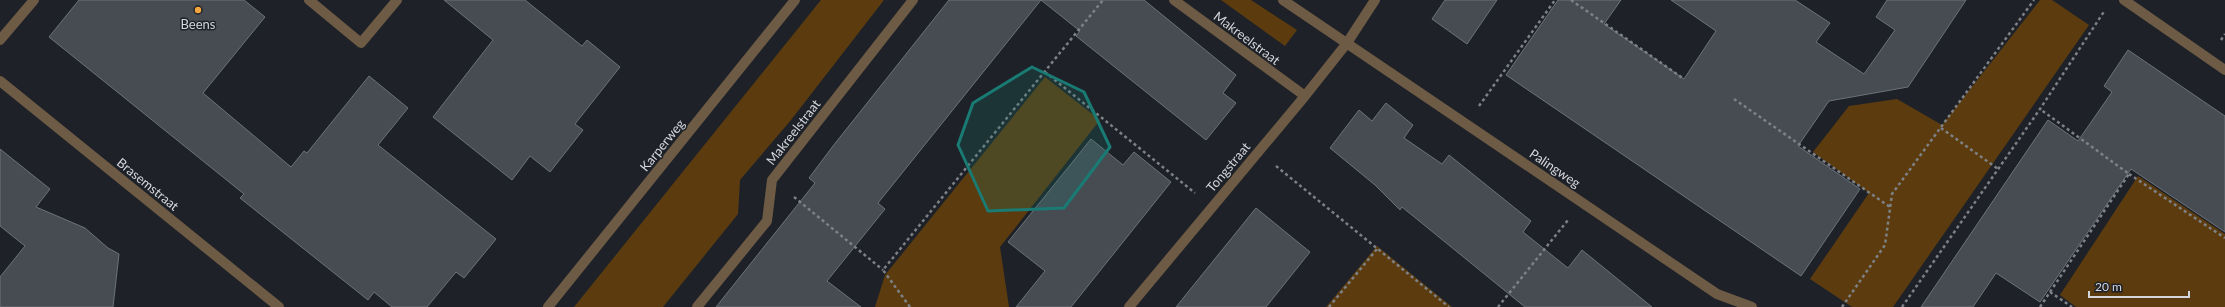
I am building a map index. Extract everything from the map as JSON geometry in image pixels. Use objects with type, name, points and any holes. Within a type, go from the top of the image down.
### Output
[{"type":"street","points":[[0,40],[34,0]]},
{"type":"street","points":[[309,0],[361,43],[397,0]]},
{"type":"street","name":"Karperweg","points":[[548,307],[795,0]]},
{"type":"street","name":"Makreelstraat","points":[[697,307],[767,221],[772,180],[913,0]]},
{"type":"street","name":"Makreelstraat","points":[[1174,0],[1305,96]]},
{"type":"street","points":[[1283,0],[1347,43]]},
{"type":"street","points":[[2124,0],[2225,70]]},
{"type":"street","name":"Tongstraat","points":[[1129,307],[1305,96],[1347,43],[1370,2]]},
{"type":"street","name":"Palingweg","points":[[1347,43],[1717,294],[1752,307]]},
{"type":"street","name":"Brasemstraat","points":[[0,81],[279,307]]},
{"type":"path","points":[[883,270],[1103,0]]},
{"type":"path","points":[[1466,124],[1555,0]]},
{"type":"path","points":[[1571,0],[1684,79]]},
{"type":"path","points":[[1842,307],[1885,245],[1892,194],[2034,0]]},
{"type":"path","points":[[1902,307],[2040,109],[2108,6]]},
{"type":"path","points":[[1045,72],[1212,207]]},
{"type":"path","points":[[1734,99],[1890,207]]},
{"type":"path","points":[[2040,109],[2129,174],[2225,238]]},
{"type":"path","points":[[1941,128],[1998,169]]},
{"type":"path","points":[[1258,151],[1448,307]]},
{"type":"path","points":[[2040,307],[2129,174]]},
{"type":"path","points":[[772,180],[883,270],[910,307]]},
{"type":"path","points":[[1498,307],[1582,202]]},
{"type":"path","points":[[1330,307],[1377,249]]},
{"type":"path","points":[[2050,292],[2072,307]]},
{"type":"highlighted area","points":[[1032,67],[1084,92],[1110,147],[1064,208],[988,211],[958,145],[973,103]]},
{"type":"shaded area","points":[[821,0],[884,0],[791,120],[740,180],[738,214],[663,307],[574,307]]},
{"type":"shaded area","points":[[1221,0],[1251,0],[1297,30],[1285,46]]},
{"type":"shaded area","points":[[2040,0],[2052,0],[2089,25],[1893,307],[1852,307],[1810,279],[1869,193],[1813,152],[1849,106],[1897,99],[1942,125]]},
{"type":"shaded area","points":[[1045,77],[1100,120],[1000,247],[1009,307],[875,307],[885,275]]},
{"type":"shaded area","points":[[2138,176],[2225,234],[2225,307],[2076,307],[2060,295]]},
{"type":"shaded area","points":[[1377,246],[1452,307],[1326,307]]},
{"type":"building","points":[[79,0],[244,0],[265,17],[203,93],[291,167],[304,151],[307,153],[369,76],[408,108],[378,145],[496,239],[464,278],[456,272],[427,307],[392,307],[374,292],[368,300],[240,198],[244,194],[49,37]]},
{"type":"building","points":[[444,0],[525,0],[582,46],[587,40],[620,67],[575,124],[583,130],[550,172],[530,156],[512,180],[433,117],[493,40]]},
{"type":"building","points":[[949,0],[1041,0],[878,203],[885,209],[827,281],[861,307],[716,307],[815,183],[809,178],[833,146]]},
{"type":"building","points":[[1041,0],[1144,0],[1236,75],[1223,93],[1236,103],[1206,140],[1076,36],[1080,31]]},
{"type":"building","points":[[1445,0],[1497,0],[1467,44],[1432,19]]},
{"type":"building","points":[[1558,0],[1621,0],[1604,24],[1684,79],[1716,31],[1671,0],[1795,0],[1830,23],[1816,42],[1864,74],[1895,30],[1876,17],[1887,0],[1966,0],[1908,87],[1829,101],[1798,146],[1860,189],[1801,276],[1506,75]]},
{"type":"building","points":[[2128,50],[2225,116],[2225,232],[2131,169],[2040,302],[1996,273],[1973,307],[1921,307],[2048,120],[2078,141],[2112,92],[2104,86]]},
{"type":"building","points":[[1386,103],[1413,125],[1404,138],[1442,164],[1449,155],[1531,221],[1523,232],[1568,268],[1582,250],[1652,307],[1525,307],[1402,207],[1400,210],[1375,185],[1330,148],[1359,110],[1372,121]]},
{"type":"building","points":[[1091,139],[1123,165],[1134,152],[1171,182],[1071,307],[1016,307],[1045,271],[1008,242]]},
{"type":"building","points":[[0,149],[50,189],[36,207],[85,228],[108,248],[119,254],[113,307],[0,307],[0,277],[25,246],[0,226]]},
{"type":"building","points":[[1256,208],[1310,252],[1266,307],[1176,307]]},
{"type":"place","name":"Beens","points":[[198,10]]}]
